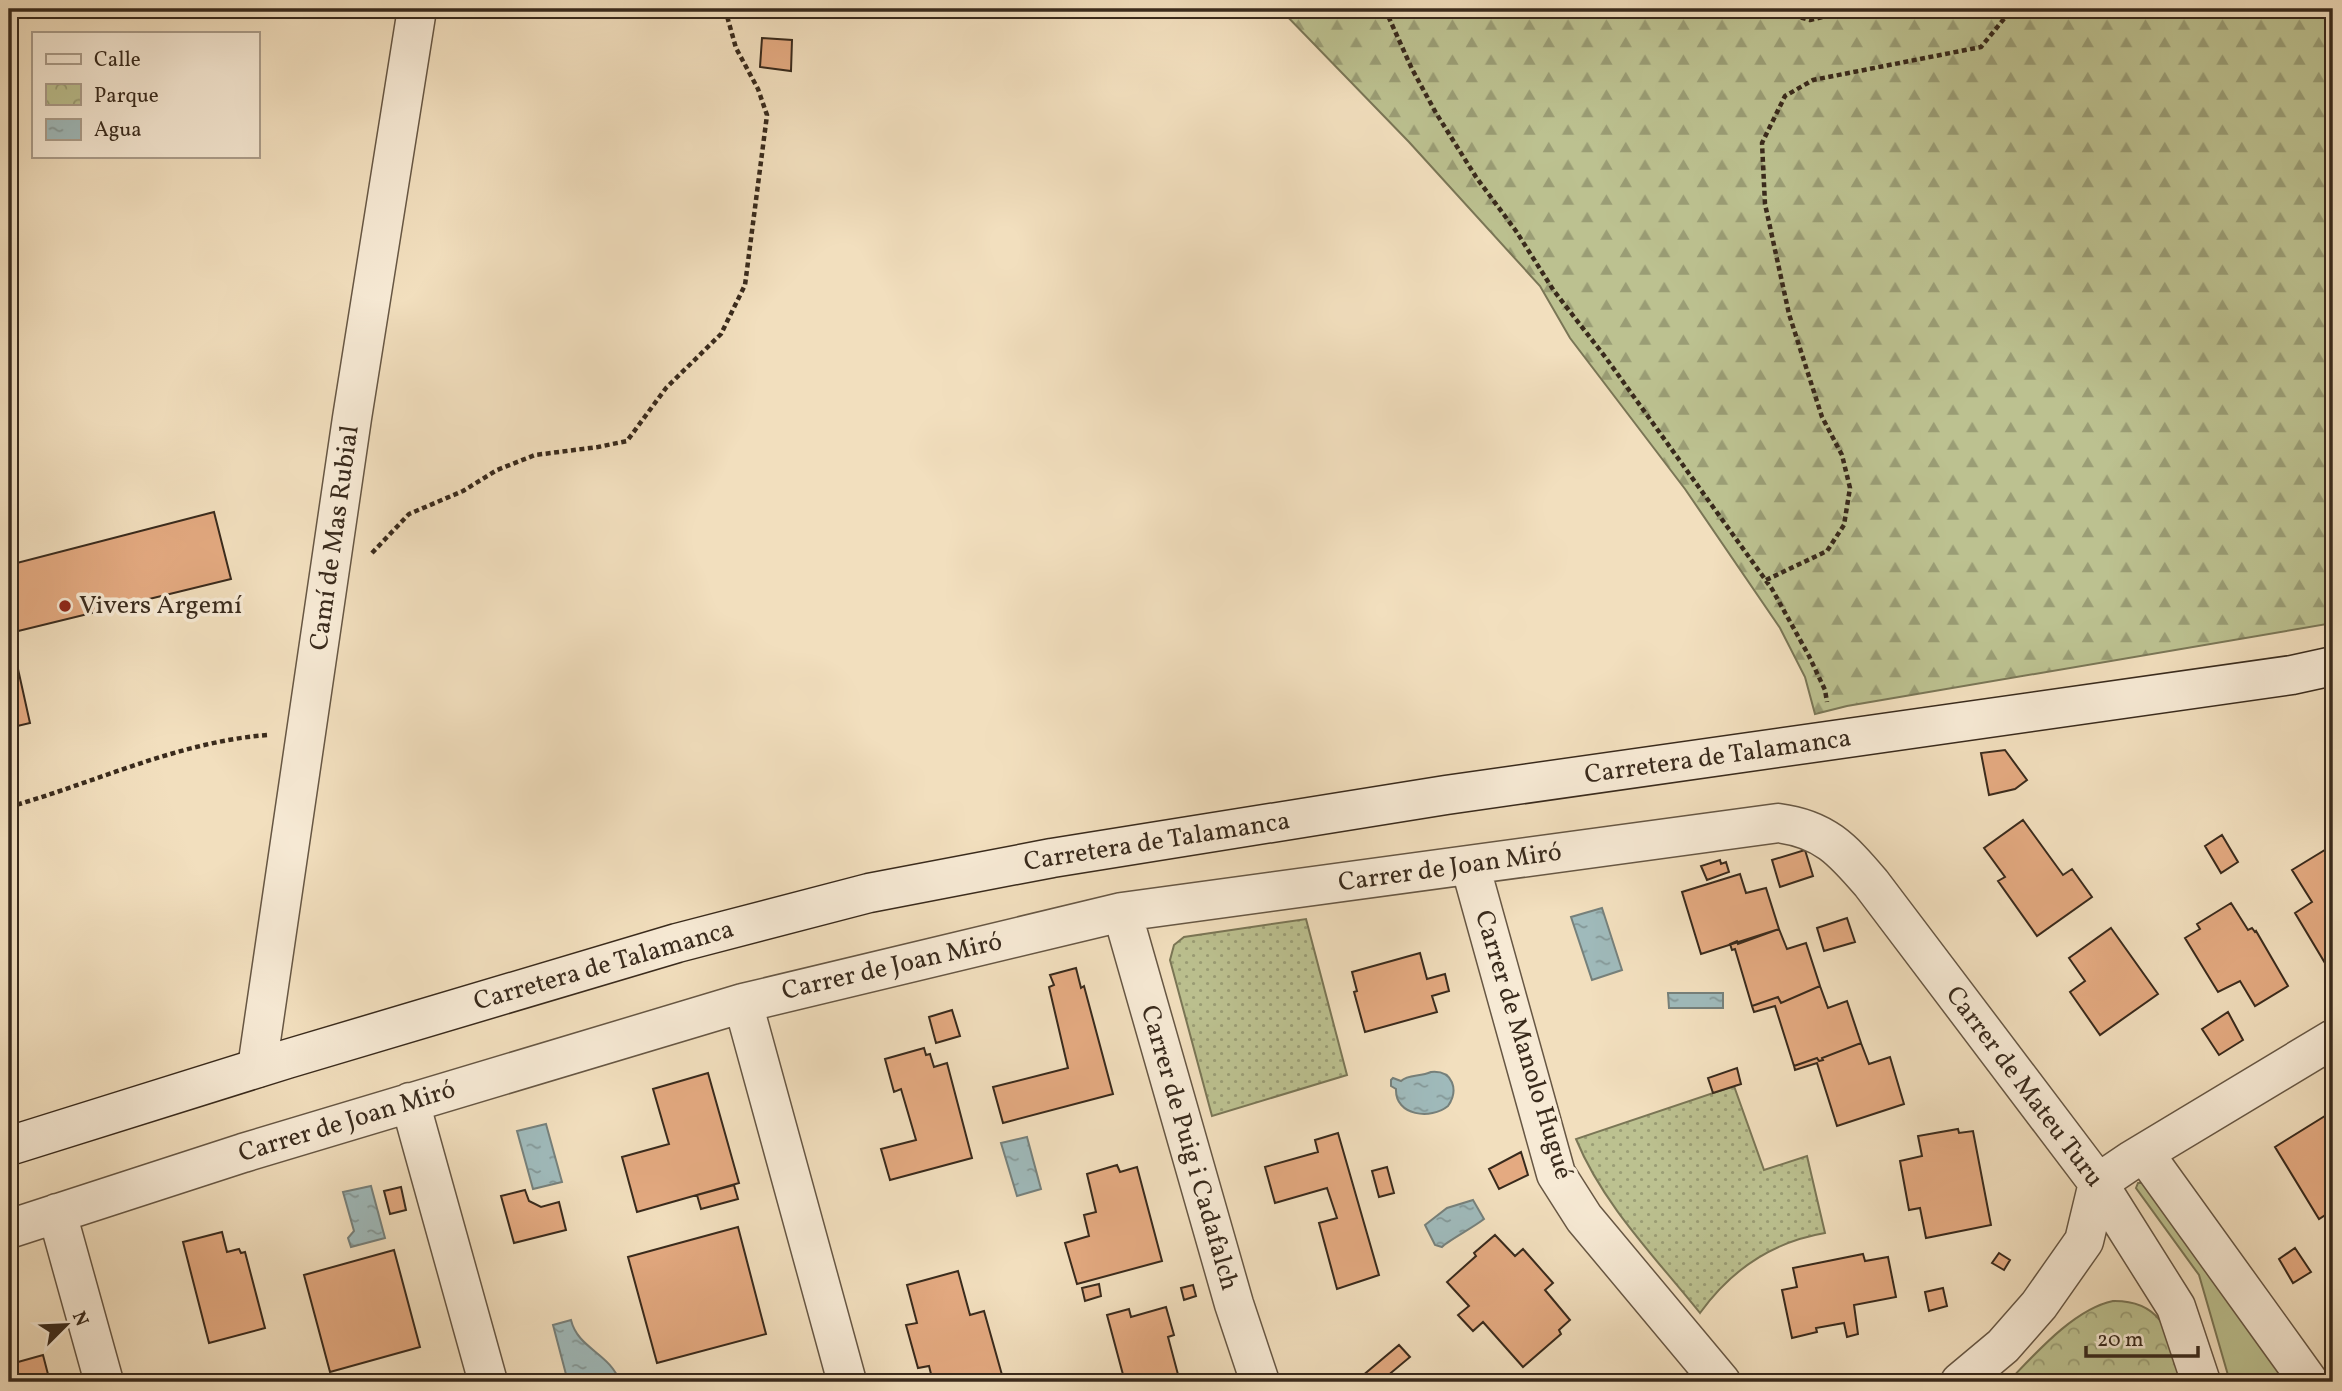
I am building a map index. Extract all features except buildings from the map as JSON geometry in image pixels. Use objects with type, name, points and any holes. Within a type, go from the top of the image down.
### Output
[{"type":"street","name":"Camí de Mas Rubial","points":[[257,1068],[417,9]]},
{"type":"street","name":"Carretera de Talamanca","points":[[9,1146],[257,1068],[677,943],[869,893],[1052,858],[1432,797],[2292,675],[2333,666]]},
{"type":"street","name":"Carrer de Joan Miró","points":[[9,1229],[410,1102],[743,1003],[1122,912],[1778,823],[1801,826]]},
{"type":"street","name":"Carrer de Mateu Turu","points":[[1801,826],[1844,852],[1871,883],[2098,1184],[2176,1307],[2201,1382]]},
{"type":"street","name":"Carrer de Manolo Hugué","points":[[1470,865],[1556,1174],[1593,1229],[1721,1382]]},
{"type":"street","name":"Carrer de Puig i Cadafalch","points":[[1122,912],[1234,1304],[1260,1382]]},
{"type":"street","points":[[743,1003],[847,1382]]},
{"type":"street","points":[[1960,1382],[2003,1346],[2030,1315],[2084,1241],[2098,1184],[2144,1153],[2333,1039]]},
{"type":"street","points":[[410,1102],[488,1382]]},
{"type":"street","points":[[2144,1153],[2309,1382]]},
{"type":"street","points":[[57,1213],[104,1382]]},
{"type":"path","points":[[371,554],[409,514],[463,491],[496,470],[536,455],[627,441],[666,388],[721,334],[745,285],[767,115],[758,89],[736,48],[725,9]]},
{"type":"path","points":[[1385,9],[1412,69],[1476,177],[1516,230],[1554,291],[1606,358],[1766,580],[1825,690],[1832,741]]},
{"type":"path","points":[[1768,9],[1811,20],[1856,9]]},
{"type":"path","points":[[1766,580],[1827,551],[1844,525],[1850,488],[1842,455],[1822,417],[1789,314],[1765,204],[1762,144],[1785,96],[1813,80],[1981,47],[2012,9]]},
{"type":"path","points":[[9,807],[169,755],[232,738],[306,733]]},
{"type":"green space","points":[[1280,9],[2333,9],[2333,623],[1847,706],[1815,714],[1805,677],[1780,628],[1685,489],[1570,338],[1540,286],[1409,142]]},
{"type":"green space","points":[[1306,919],[1347,1075],[1212,1116],[1170,960],[1174,945],[1184,937]]},
{"type":"green space","points":[[1734,1086],[1764,1170],[1807,1156],[1825,1233],[1787,1243],[1754,1260],[1725,1284],[1700,1313],[1615,1209],[1576,1139]]},
{"type":"green space","points":[[2138,1183],[2143,1183],[2288,1382],[2230,1382],[2199,1275],[2136,1188]]},
{"type":"green space","points":[[2113,1301],[2131,1303],[2156,1316],[2170,1339],[2185,1382],[2008,1382],[2070,1323],[2084,1313]]},
{"type":"water","points":[[1602,908],[1622,970],[1592,980],[1571,917]]},
{"type":"water","points":[[1668,993],[1723,993],[1723,1008],[1669,1008]]},
{"type":"water","points":[[1431,1072],[1444,1074],[1452,1082],[1453,1094],[1448,1106],[1424,1114],[1415,1113],[1401,1105],[1396,1089],[1391,1086],[1391,1080],[1393,1078],[1401,1081],[1407,1077]]},
{"type":"water","points":[[546,1124],[562,1182],[533,1189],[517,1131]]},
{"type":"water","points":[[1027,1137],[1041,1189],[1017,1196],[1001,1143]]},
{"type":"water","points":[[371,1186],[385,1238],[351,1247],[348,1238],[354,1231],[343,1192]]},
{"type":"water","points":[[1473,1200],[1484,1219],[1442,1247],[1435,1245],[1425,1225],[1447,1208]]},
{"type":"water","points":[[571,1320],[580,1338],[609,1364],[620,1382],[568,1382],[553,1325]]},
{"type":"place","name":"Vivers Argemí","points":[[65,606]]}]
